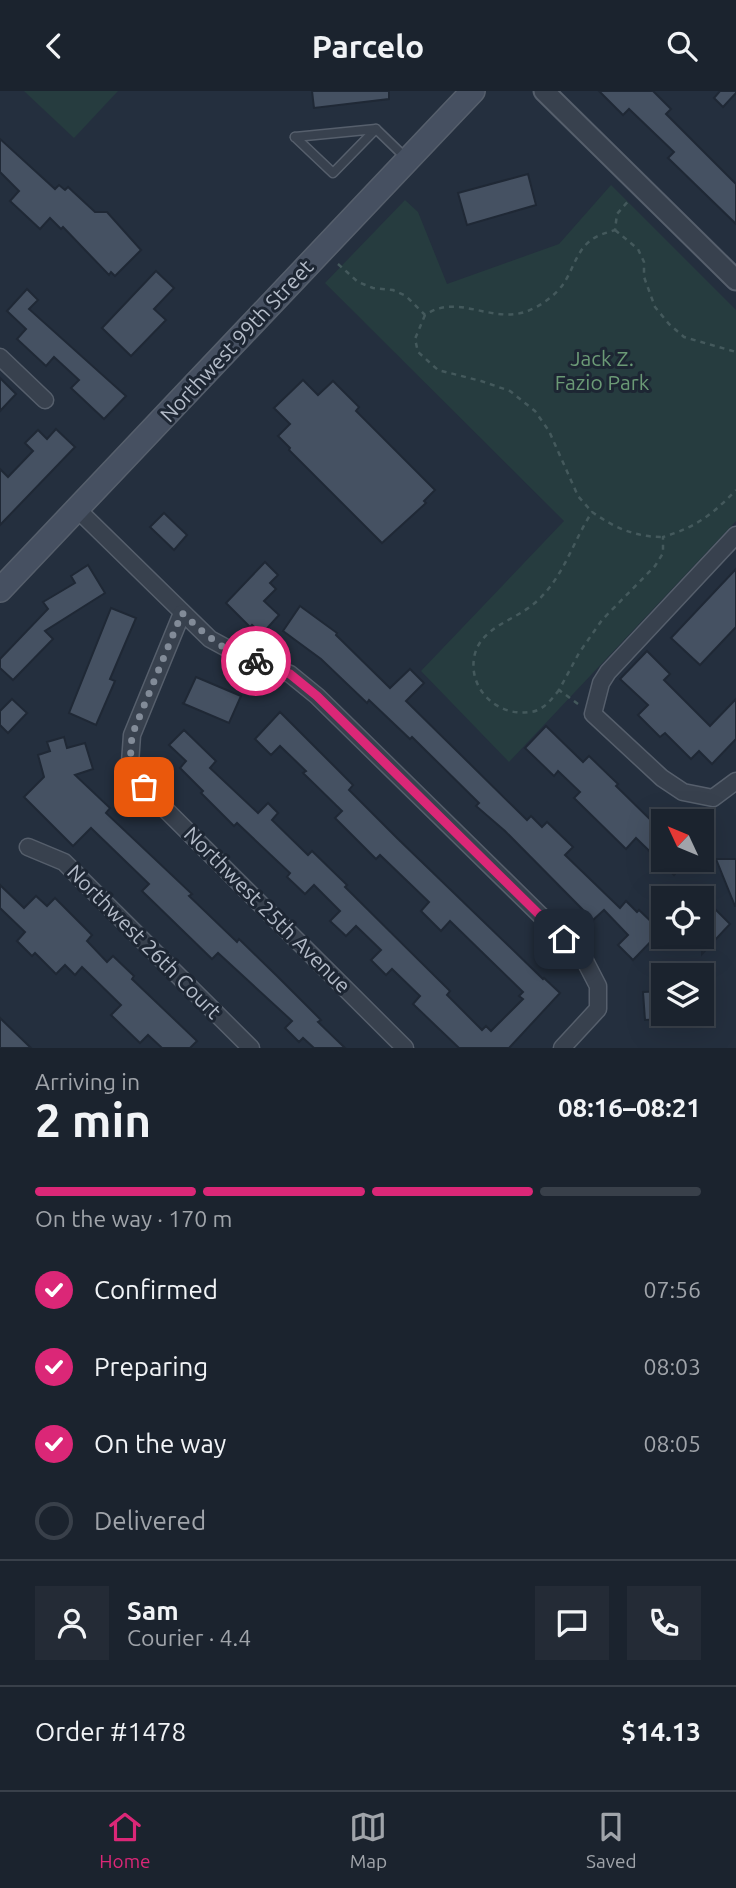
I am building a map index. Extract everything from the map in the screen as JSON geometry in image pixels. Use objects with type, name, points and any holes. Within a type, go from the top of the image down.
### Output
[{"type":"main road","name":"Northwest 99th Street","points":[[0,590],[473,91]]},
{"type":"street","points":[[544,91],[736,280]]},
{"type":"street","points":[[0,357],[45,400]]},
{"type":"street","points":[[77,509],[211,639],[245,659],[290,674],[317,696],[583,957],[598,986],[598,1009],[562,1048]]},
{"type":"street","points":[[736,535],[608,672],[601,683],[593,714],[662,778],[683,792],[713,798],[736,782]]},
{"type":"street","name":"Northwest 25th Avenue","points":[[182,613],[132,735],[130,763],[144,787],[405,1048]]},
{"type":"street","name":"Northwest 26th Court","points":[[28,847],[64,862],[251,1048]]},
{"type":"lane","points":[[376,129],[408,160]]},
{"type":"lane","points":[[376,129],[333,173],[295,137],[349,132],[376,129]]},
{"type":"path","points":[[615,230],[617,213],[641,187]]},
{"type":"path","points":[[615,230],[590,241],[581,251],[564,284],[549,299],[525,312],[499,315],[453,305],[436,307],[425,315],[415,339],[418,352],[438,370],[510,391],[535,411],[549,431],[578,496],[592,512],[607,523],[643,537],[663,537],[688,530],[704,520],[736,490]]},
{"type":"path","points":[[615,230],[638,249],[644,262],[645,277],[655,307],[669,324],[684,337],[736,352]]},
{"type":"path","points":[[322,250],[358,282],[373,288],[393,290],[406,296],[425,315]]},
{"type":"path","points":[[592,512],[583,525],[565,567],[550,590],[532,605],[490,630],[480,641],[474,656],[473,675],[481,693],[496,705],[515,712],[532,713],[548,704],[601,620],[655,566],[663,553],[663,537]]},
{"type":"path","points":[[559,690],[593,714]]},
{"type":"green space","points":[[24,91],[118,91],[74,138]]},
{"type":"green space","name":"Jack Z. Fazio Park","points":[[611,185],[736,310],[736,521],[509,762],[421,671],[564,521],[325,283],[405,200],[418,212],[447,284],[559,244]]},
{"type":"building","points":[[312,91],[389,91],[389,99],[314,108]]},
{"type":"building","points":[[599,91],[653,91],[671,109],[666,114],[736,184],[736,224],[668,158],[674,152],[629,109],[623,115]]},
{"type":"building","points":[[720,91],[736,91],[723,107],[714,98]]},
{"type":"building","points":[[0,139],[55,189],[59,185],[65,190],[68,187],[95,212],[107,212],[141,250],[115,276],[111,272],[109,275],[63,227],[61,229],[50,218],[40,229],[10,201],[19,191],[0,172]]},
{"type":"building","points":[[528,174],[536,205],[467,225],[458,193]]},
{"type":"building","points":[[156,271],[174,288],[154,309],[166,320],[131,356],[102,328]]},
{"type":"building","points":[[27,289],[38,300],[29,309],[126,396],[104,419],[71,388],[79,380],[54,357],[46,366],[17,339],[26,329],[7,311]]},
{"type":"building","points":[[0,378],[16,394],[0,411]]},
{"type":"building","points":[[303,380],[318,395],[333,381],[359,407],[356,411],[435,490],[424,501],[426,503],[382,543],[278,436],[290,424],[274,408]]},
{"type":"building","points":[[56,429],[75,447],[0,525],[0,469],[8,477],[33,451],[25,443],[38,430],[47,439]]},
{"type":"building","points":[[164,513],[187,535],[174,550],[150,527]]},
{"type":"building","points":[[265,562],[278,575],[270,583],[276,589],[264,601],[279,615],[262,634],[252,625],[250,627],[226,603]]},
{"type":"building","points":[[88,565],[105,593],[45,631],[53,639],[13,680],[0,668],[0,659],[48,609],[43,602],[75,583],[71,576]]},
{"type":"building","points":[[736,569],[736,627],[700,665],[671,638]]},
{"type":"building","points":[[300,606],[337,633],[336,635],[390,688],[410,669],[424,683],[406,701],[527,820],[531,816],[542,827],[547,822],[573,847],[565,855],[620,908],[626,901],[651,921],[651,941],[633,960],[618,945],[628,935],[604,910],[593,920],[505,831],[476,806],[479,803],[412,737],[410,739],[321,659],[283,631]]},
{"type":"building","points":[[111,608],[136,618],[110,679],[115,681],[96,725],[69,713]]},
{"type":"building","points":[[647,651],[670,674],[664,680],[710,726],[736,699],[736,739],[712,764],[699,751],[691,759],[665,733],[660,737],[638,715],[648,705],[620,679]]},
{"type":"building","points":[[196,677],[241,696],[229,723],[182,703]]},
{"type":"building","points":[[12,699],[27,713],[8,733],[0,725],[0,711]]},
{"type":"building","points":[[280,712],[353,785],[349,790],[560,993],[509,1048],[459,1048],[413,1004],[420,996],[392,969],[386,975],[371,960],[381,950],[356,926],[346,936],[330,921],[340,911],[314,885],[305,894],[287,877],[290,873],[237,823],[234,826],[180,768],[186,761],[169,745],[184,730],[216,761],[210,768],[258,813],[268,803],[278,813],[272,820],[308,855],[312,851],[347,885],[345,887],[450,991],[447,995],[482,1030],[486,1026],[491,1031],[523,999],[519,996],[523,992],[450,921],[441,931],[421,911],[429,902],[380,855],[376,859],[335,818],[342,811],[280,746],[271,755],[255,739]]},
{"type":"building","points":[[546,726],[583,762],[589,756],[651,820],[651,853],[636,838],[626,849],[574,798],[580,792],[558,771],[554,776],[525,748]]},
{"type":"building","points":[[64,737],[67,748],[85,743],[93,769],[75,775],[110,808],[106,813],[192,894],[189,896],[237,942],[239,939],[278,977],[345,1048],[314,1048],[303,1038],[299,1042],[285,1028],[292,1021],[218,953],[212,959],[142,891],[149,884],[91,828],[73,846],[24,797],[44,777],[38,755],[50,751],[47,742]]},
{"type":"building","points":[[716,859],[736,859],[736,906],[735,906]]},
{"type":"building","points":[[0,885],[24,908],[36,896],[47,906],[55,898],[92,935],[87,941],[107,962],[113,956],[134,976],[132,979],[197,1041],[190,1048],[162,1048],[148,1035],[140,1043],[111,1015],[121,1005],[82,967],[75,975],[65,965],[56,974],[35,953],[32,956],[17,941],[25,932],[0,908]]},
{"type":"building","points":[[714,908],[730,924],[714,941]]},
{"type":"building","points":[[643,992],[651,992],[651,1020],[645,1020]]},
{"type":"building","points":[[0,1018],[31,1048],[0,1048]]},
{"type":"way so far","points":[[144,787],[130,763],[132,735],[182,613],[211,639],[245,659],[256,661]]},
{"type":"route","points":[[256,661],[290,674],[317,696],[564,939]]}]
